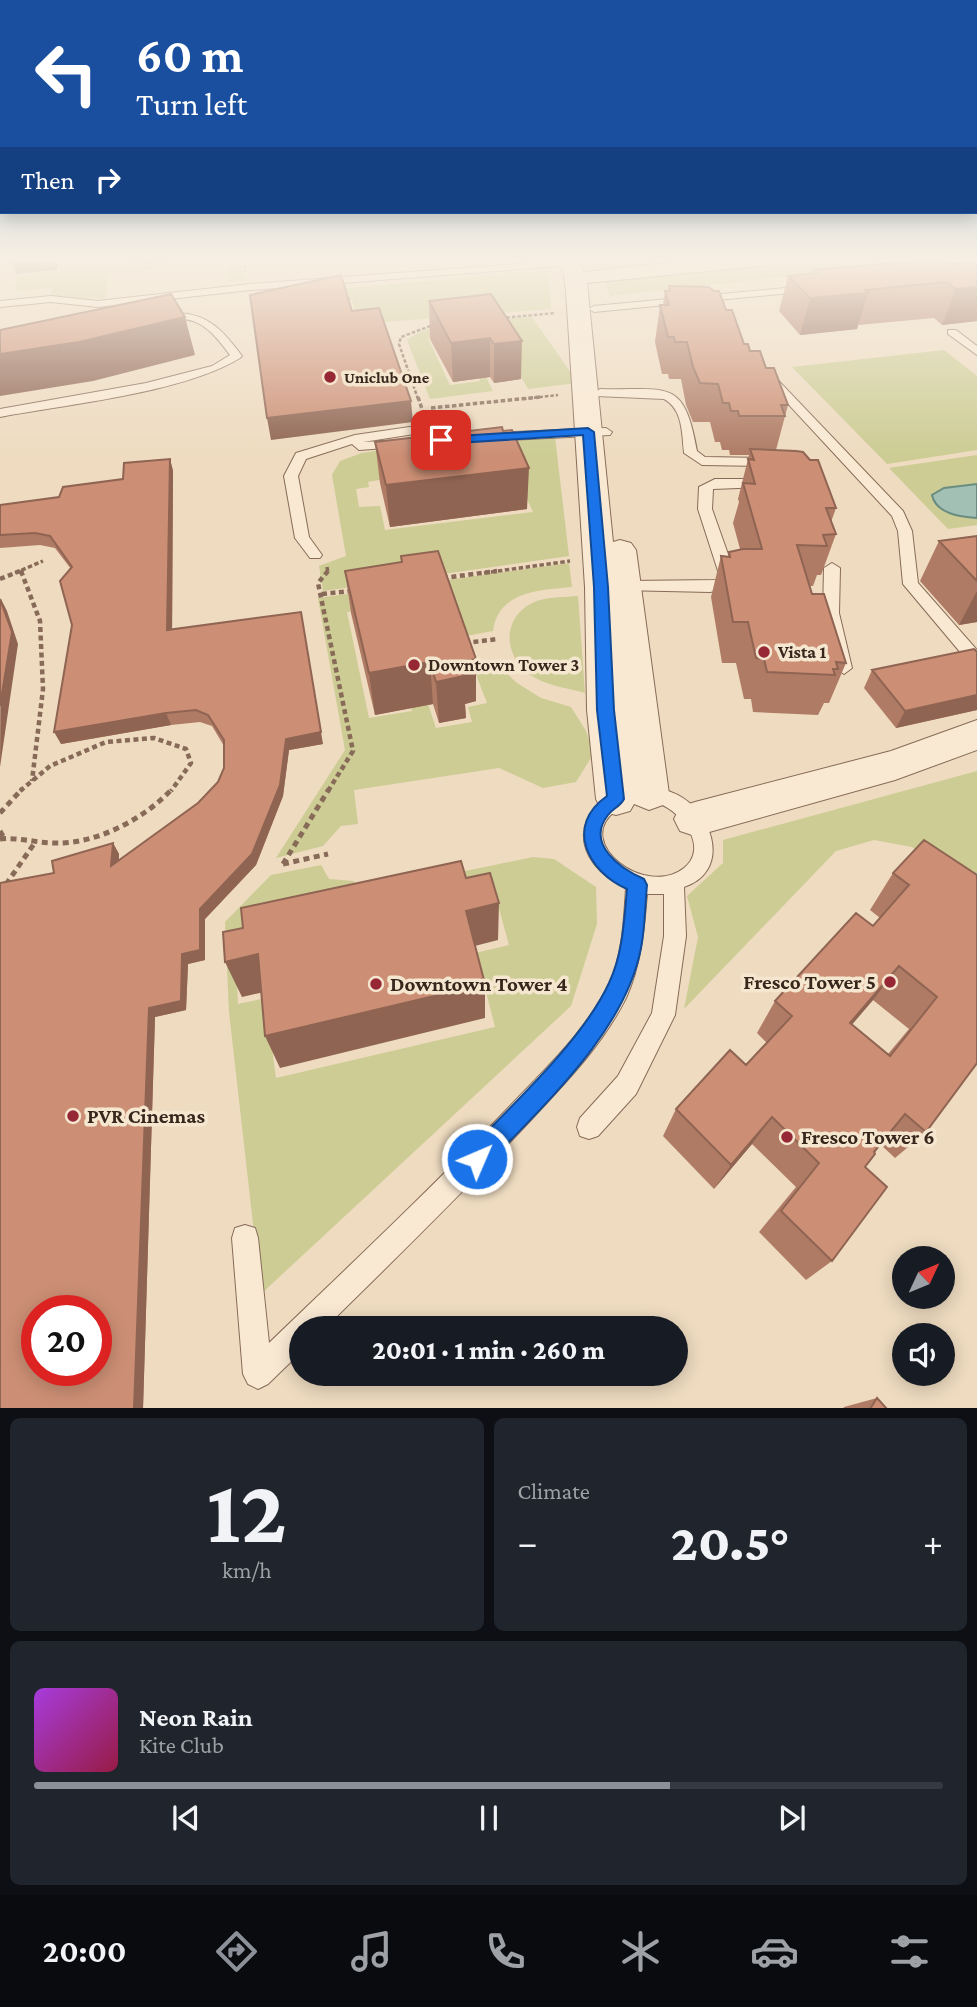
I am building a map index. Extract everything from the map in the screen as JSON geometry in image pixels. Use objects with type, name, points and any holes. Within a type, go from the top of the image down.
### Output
[{"type":"street","points":[[587,325],[591,393],[649,794]]},
{"type":"street","points":[[597,432],[598,557],[618,591],[606,710],[616,799]]},
{"type":"street","points":[[699,826],[895,765],[977,735]]},
{"type":"street","points":[[699,826],[839,801],[977,753]]},
{"type":"lane","points":[[0,413],[146,386],[216,368],[236,356],[211,325]]},
{"type":"lane","points":[[952,332],[977,352]]},
{"type":"lane","points":[[757,364],[898,514],[906,526],[909,554],[907,573],[911,584],[977,662]]},
{"type":"lane","points":[[591,393],[666,395],[675,398],[681,405],[691,453],[702,461],[779,462]]},
{"type":"lane","points":[[321,557],[302,538],[291,476],[301,456],[355,439],[430,428],[447,440],[359,446],[355,439]]},
{"type":"lane","points":[[481,438],[597,432]]},
{"type":"lane","points":[[618,591],[725,584],[727,574],[705,509],[706,486],[743,482],[785,484]]},
{"type":"lane","points":[[832,568],[831,613],[844,668]]},
{"type":"lane","points":[[631,794],[649,794],[666,798],[682,807],[699,826],[704,849],[700,864],[690,876],[674,884],[656,887],[637,885],[612,871],[596,851],[592,835],[595,821],[603,808],[616,799],[631,794]]},
{"type":"lane","points":[[589,1127],[627,1085],[663,1015],[675,936],[674,884]]},
{"type":"lane","points":[[317,1316],[496,1140],[561,1070],[597,1023],[618,989],[631,949],[637,885]]},
{"type":"lane","points":[[245,1238],[258,1374],[289,1344]]},
{"type":"path","points":[[430,428],[399,344],[401,337],[410,331],[434,325]]},
{"type":"path","points":[[422,409],[591,393]]},
{"type":"path","points":[[321,557],[328,573],[318,583],[353,751],[283,864],[328,854]]},
{"type":"path","points":[[432,580],[598,557]]},
{"type":"path","points":[[0,579],[43,561]]},
{"type":"path","points":[[20,570],[40,621],[43,689],[32,781]]},
{"type":"path","points":[[321,594],[363,589]]},
{"type":"path","points":[[458,644],[498,639]]},
{"type":"path","points":[[0,813],[50,765],[106,742],[153,738],[186,749],[191,763],[184,778],[152,808],[112,830],[62,843],[2,839],[0,831]]},
{"type":"path","points":[[0,893],[36,841]]},
{"type":"green space","points":[[447,325],[537,325],[578,383],[528,389],[493,328],[428,338],[450,385],[480,381],[479,376],[485,375],[493,391],[430,399],[407,340]]},
{"type":"green space","points":[[944,350],[977,376],[977,450],[887,464],[792,367]]},
{"type":"green space","points":[[555,437],[569,556],[323,591],[319,566],[346,556],[332,475],[340,461],[362,453],[388,449],[397,477],[368,482],[369,487],[356,489],[359,507],[380,506],[385,530],[533,512],[523,490],[450,447]]},
{"type":"green space","points":[[977,455],[977,525],[948,529],[889,468]]},
{"type":"green space","points":[[569,563],[572,587],[534,592],[512,600],[503,608],[493,631],[460,637],[383,606],[347,612],[369,718],[412,711],[407,695],[424,692],[436,728],[472,722],[468,707],[487,703],[472,664],[493,660],[517,683],[541,698],[571,707],[586,731],[594,753],[576,782],[543,788],[499,768],[354,790],[358,824],[341,826],[323,846],[276,858],[345,750],[318,598]]},
{"type":"green space","points":[[578,596],[585,693],[548,683],[528,673],[513,654],[510,643],[513,622],[528,605],[544,599]]},
{"type":"green space","points":[[977,771],[977,892],[912,847],[874,840],[836,851],[684,1009],[698,937],[687,896],[723,863],[723,840]]},
{"type":"green space","points":[[533,857],[554,859],[596,887],[597,924],[571,1006],[261,1294],[229,1012],[225,922],[271,875],[321,865],[329,879],[354,881],[363,916],[236,964],[238,1004],[304,990],[268,1020],[276,1078],[495,1027],[481,972],[446,960],[509,945],[498,905],[441,876]]},
{"type":"shaded area","points":[[977,484],[977,518],[944,510],[934,501],[932,495],[944,488]]},
{"type":"building","points":[[25,325],[152,325],[79,342],[0,354],[0,330]]},
{"type":"building","name":"Uniclub One","points":[[254,325],[385,325],[411,401],[267,418]]},
{"type":"building","points":[[441,325],[511,325],[522,341],[494,344],[490,338],[451,343]]},
{"type":"building","points":[[665,325],[737,325],[744,344],[748,344],[750,351],[760,351],[766,368],[774,368],[788,405],[781,405],[785,416],[739,416],[738,411],[731,411],[729,403],[723,403],[718,384],[700,383],[687,342],[675,342],[674,337],[668,337]]},
{"type":"building","points":[[502,427],[503,431],[512,430],[529,468],[386,485],[375,442]]},
{"type":"building","points":[[750,449],[803,452],[810,460],[818,460],[836,508],[826,508],[836,534],[823,535],[827,546],[797,545],[812,594],[824,594],[846,663],[836,662],[838,669],[833,669],[835,675],[767,672],[764,659],[756,658],[748,622],[733,622],[721,556],[730,557],[729,552],[743,549],[762,549],[743,483],[755,484],[748,459],[754,460]]},
{"type":"building","points":[[170,459],[167,630],[301,612],[321,732],[286,739],[280,785],[252,854],[200,909],[200,950],[182,954],[181,1001],[149,1008],[134,1408],[0,1408],[0,883],[54,873],[52,861],[113,843],[111,866],[198,803],[218,782],[224,768],[224,740],[208,715],[196,710],[54,732],[72,625],[60,581],[72,567],[50,536],[35,533],[0,535],[0,505],[59,497],[63,487],[123,479],[124,463]]},
{"type":"building","points":[[977,536],[977,581],[939,541]]},
{"type":"building","points":[[438,551],[476,659],[460,662],[464,676],[436,682],[430,662],[369,673],[345,571],[402,562],[401,556]]},
{"type":"building","points":[[0,599],[12,632],[0,706]]},
{"type":"building","points":[[974,649],[977,652],[977,695],[905,711],[872,670]]},
{"type":"building","points":[[924,840],[977,875],[977,1063],[926,1132],[905,1114],[874,1152],[865,1167],[887,1187],[832,1261],[781,1211],[819,1163],[772,1117],[731,1165],[676,1109],[730,1050],[746,1065],[792,1016],[775,1001],[856,913],[873,926],[909,885],[893,873]],"holes":[[[899,966],[937,997],[890,1056],[850,1023]]]},
{"type":"building","points":[[461,861],[466,878],[490,873],[499,903],[466,911],[485,984],[265,1036],[258,954],[225,962],[223,932],[243,928],[241,908]]},
{"type":"building","points":[[877,1398],[886,1408],[871,1408]]},
{"type":"place","name":"Uniclub One","points":[[330,377]]},
{"type":"place","name":"Vista 1","points":[[764,652]]},
{"type":"place","name":"Downtown Tower 3","points":[[414,665]]},
{"type":"place","name":"Fresco Tower 5","points":[[890,982]]},
{"type":"place","name":"Downtown Tower 4","points":[[376,984]]},
{"type":"place","name":"PVR Cinemas","points":[[73,1116]]},
{"type":"place","name":"Fresco Tower 6","points":[[787,1137]]},
{"type":"route","points":[[441,440],[588,432],[601,587],[606,710],[616,799],[603,808],[595,821],[592,835],[596,851],[605,865],[620,877],[637,885],[631,949],[618,989],[597,1023],[561,1070],[477,1159]]}]
